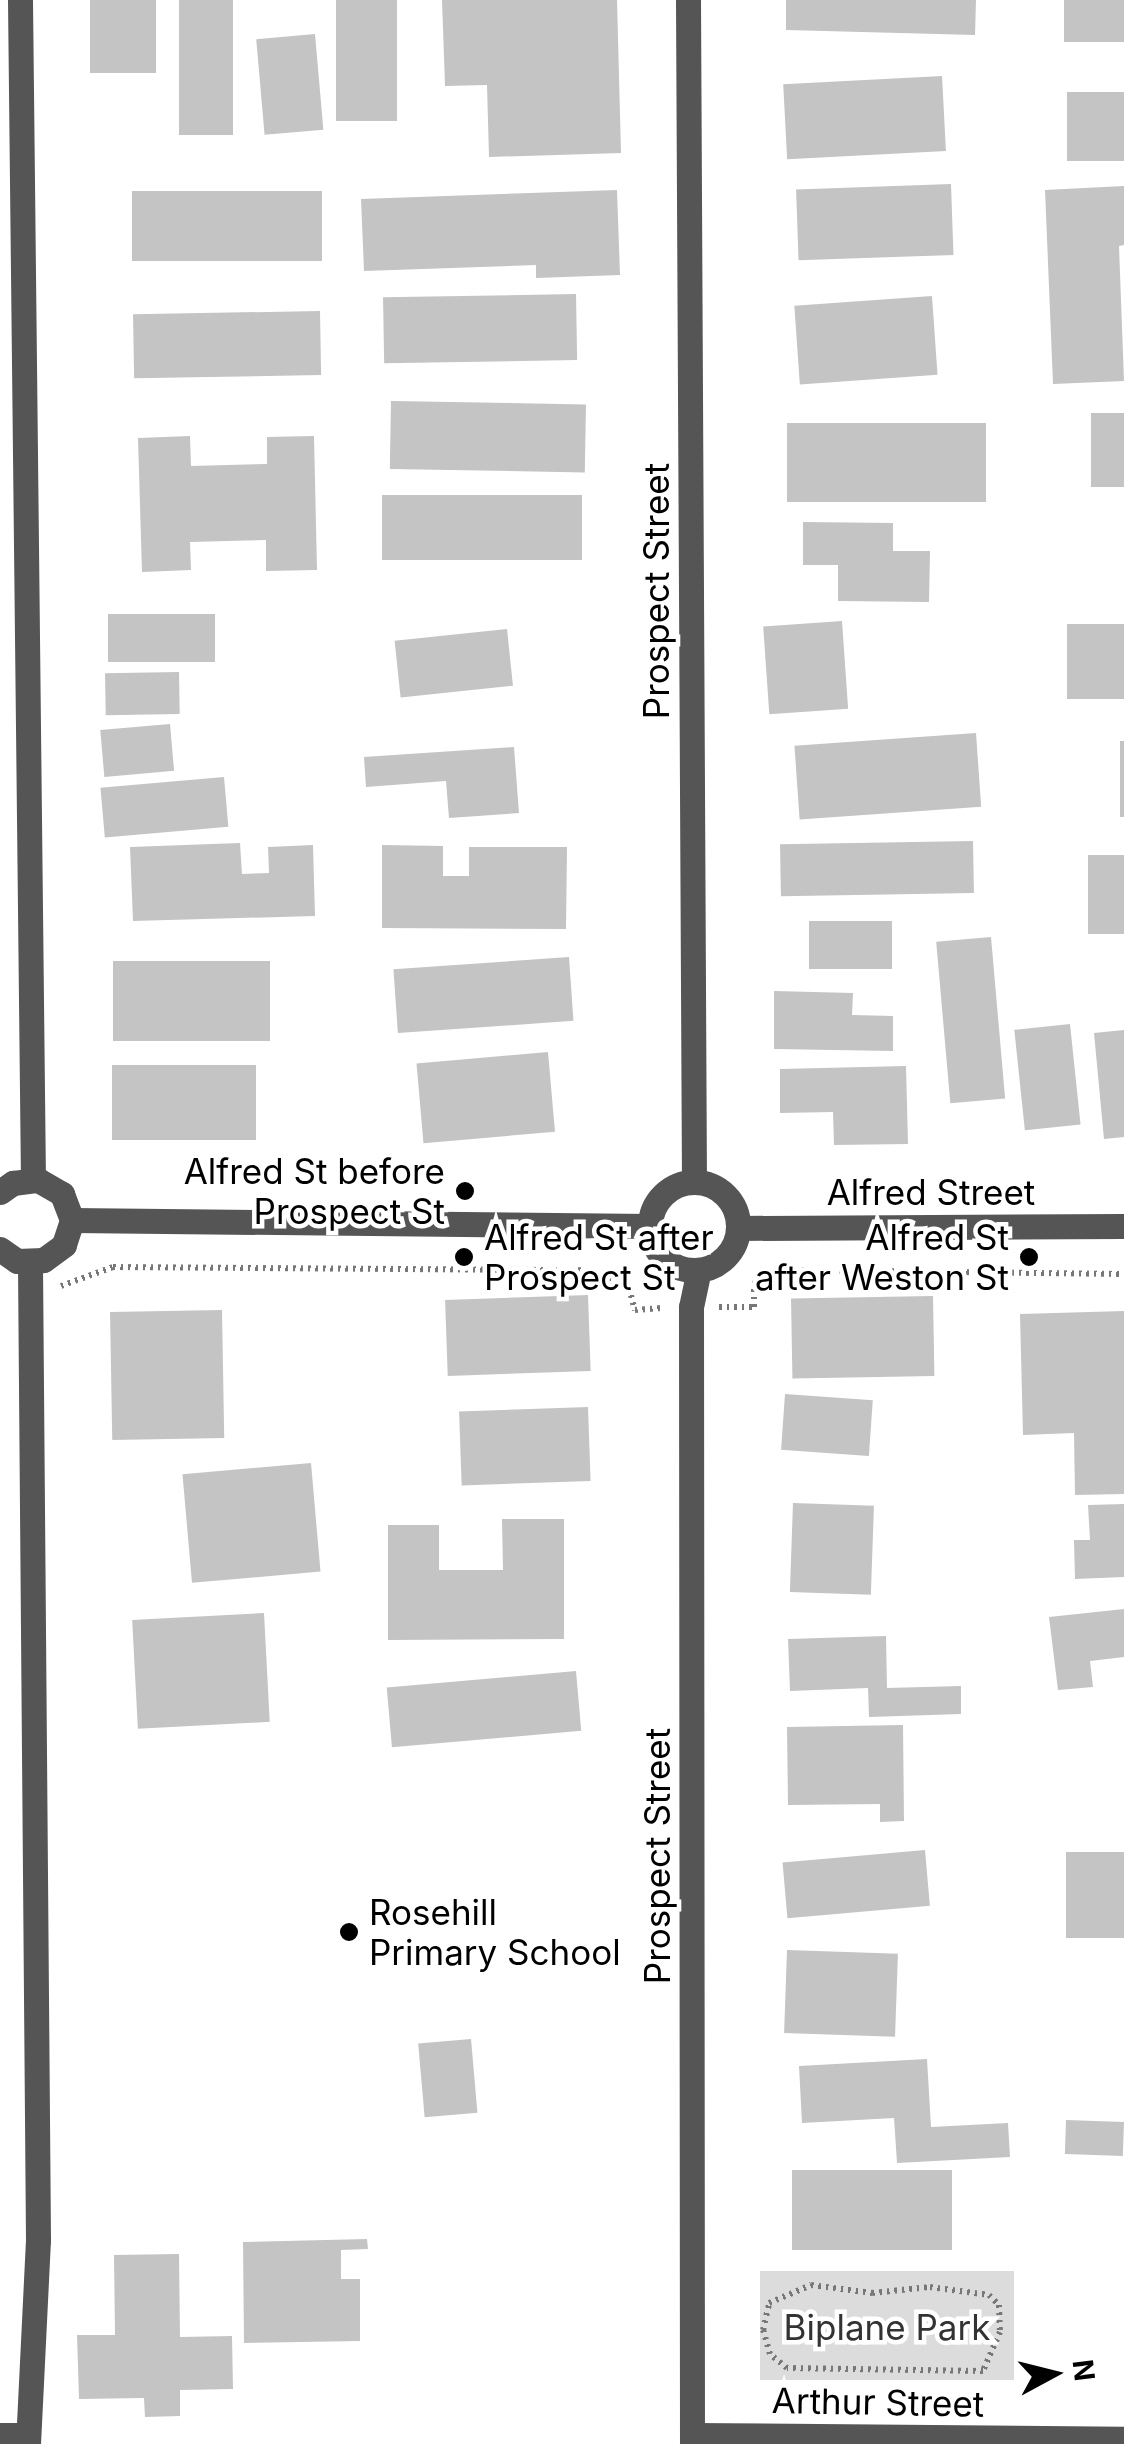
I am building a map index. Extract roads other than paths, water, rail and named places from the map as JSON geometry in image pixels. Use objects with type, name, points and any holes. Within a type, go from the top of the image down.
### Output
[{"type":"street","points":[[20,0],[32,1179]]},
{"type":"street","name":"Prospect Street","points":[[688,0],[694,1182]]},
{"type":"street","points":[[0,1192],[32,1179],[62,1194],[72,1220],[64,1245],[30,1262],[0,1250]]},
{"type":"street","points":[[694,1182],[731,1201],[738,1228],[728,1254],[699,1270],[666,1260],[650,1226],[661,1196],[694,1182]]},
{"type":"street","points":[[72,1220],[650,1226]]},
{"type":"street","name":"Alfred Street","points":[[738,1228],[1124,1226]]},
{"type":"street","points":[[0,2435],[28,2440],[38,2240],[30,1262]]},
{"type":"street","name":"Prospect Street","points":[[692,2439],[691,1307],[699,1270]]},
{"type":"street","name":"Arthur Street","points":[[692,2439],[1124,2440]]},
{"type":"place","name":"Alfred St before Prospect St","points":[[465,1191]]},
{"type":"place","name":"Alfred St after Prospect St","points":[[464,1257]]},
{"type":"place","name":"Alfred St after Weston St","points":[[1029,1257]]},
{"type":"place","name":"Rosehill Primary School","points":[[349,1932]]},
{"type":"park label","name":"Biplane Park","points":[[887,2327]]}]
